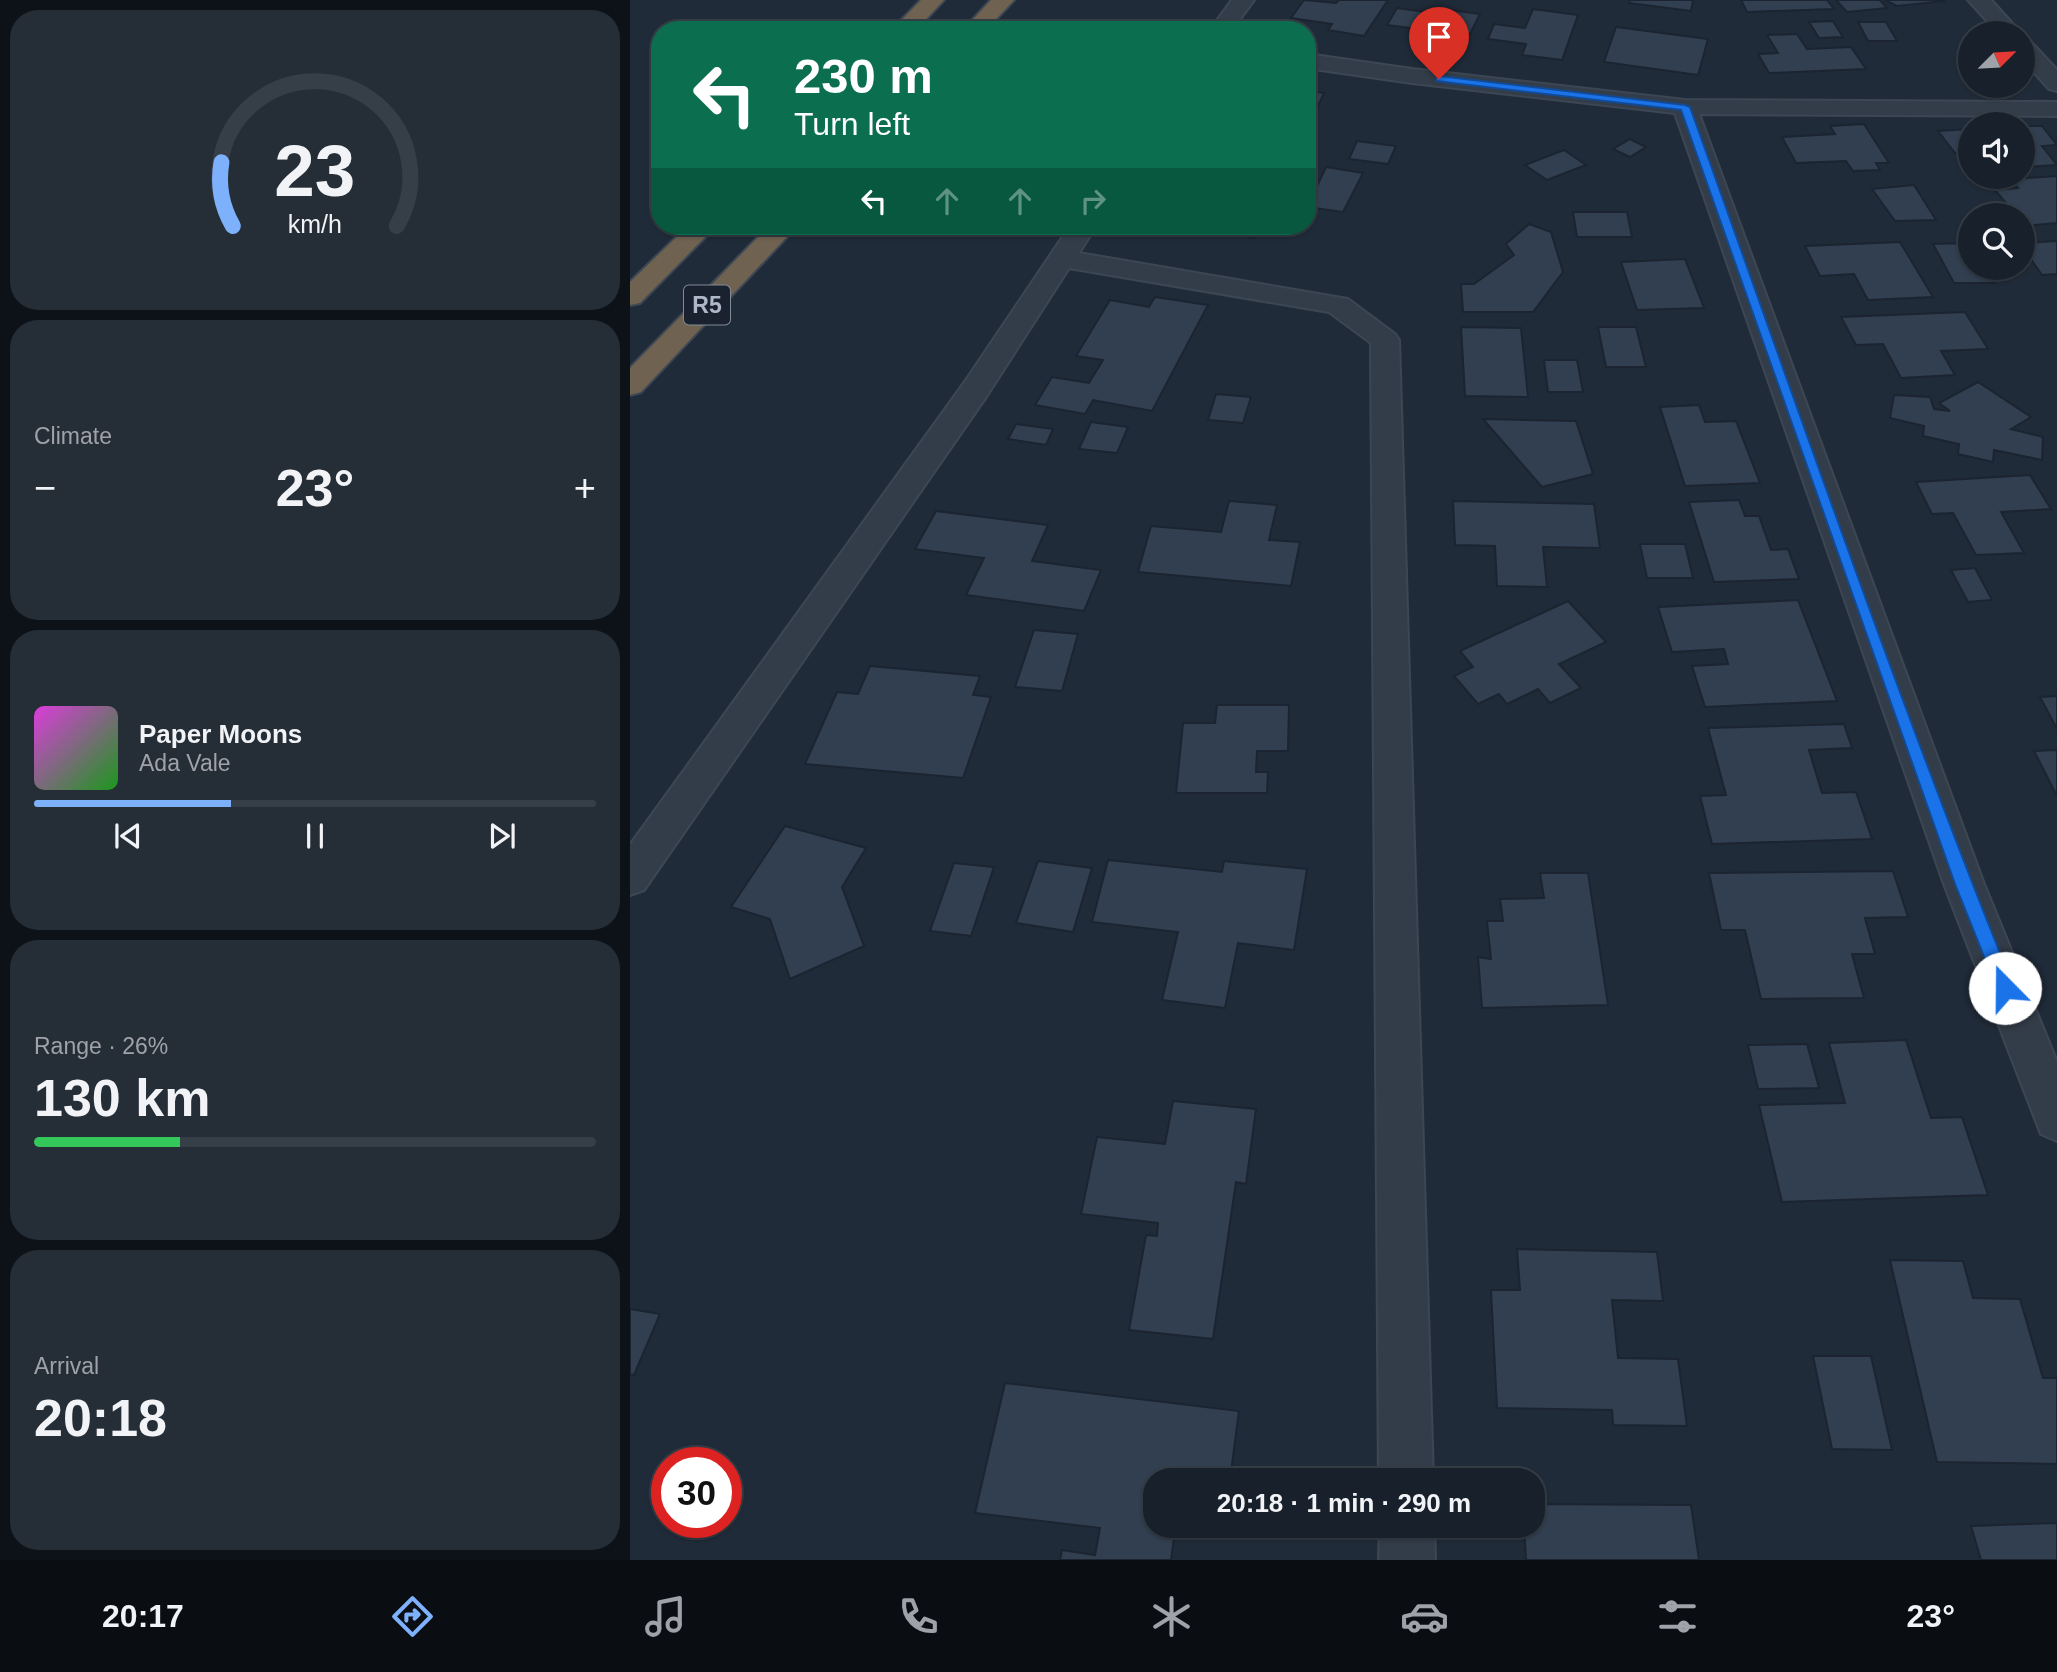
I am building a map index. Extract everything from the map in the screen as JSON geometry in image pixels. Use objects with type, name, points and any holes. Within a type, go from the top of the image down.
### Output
[{"type":"highway","points":[[912,21],[933,0]]},
{"type":"highway","points":[[983,21],[1003,0]]},
{"type":"highway","name":"R5","points":[[630,297],[694,235]]},
{"type":"highway","name":"R5","points":[[630,385],[775,235]]},
{"type":"street","points":[[1228,21],[1243,0]]},
{"type":"street","points":[[1979,0],[1999,21]]},
{"type":"street","points":[[2035,60],[2057,84]]},
{"type":"street","points":[[1316,62],[1685,107],[2057,109]]},
{"type":"street","points":[[1685,107],[1944,832],[2057,1118]]},
{"type":"street","points":[[630,877],[975,390],[1077,235]]},
{"type":"street","points":[[1060,258],[1338,305],[1385,340],[1406,1468]]},
{"type":"street","points":[[1407,1538],[1407,1560]]},
{"type":"building","points":[[1304,0],[1336,3],[1339,0],[1388,0],[1364,36],[1328,30],[1332,24],[1291,18]]},
{"type":"building","points":[[1630,0],[1693,0],[1691,11],[1629,3]]},
{"type":"building","points":[[1741,0],[1827,0],[1834,9],[1747,12]]},
{"type":"building","points":[[1836,0],[1880,0],[1887,8],[1847,12]]},
{"type":"building","points":[[1885,0],[1943,0],[1944,1],[1897,6]]},
{"type":"building","points":[[1397,8],[1439,14],[1442,9],[1480,14],[1464,46],[1428,41],[1434,31],[1387,25]]},
{"type":"building","points":[[1533,9],[1578,15],[1562,60],[1522,55],[1526,44],[1488,39],[1494,24],[1525,28]]},
{"type":"building","points":[[1833,21],[1843,37],[1819,38],[1809,22]]},
{"type":"building","points":[[1858,22],[1886,22],[1897,41],[1868,41]]},
{"type":"building","points":[[1616,27],[1708,39],[1698,75],[1604,62]]},
{"type":"building","points":[[1797,34],[1807,49],[1851,47],[1866,69],[1769,73],[1758,54],[1778,53],[1767,35]]},
{"type":"building","points":[[1316,92],[1324,93],[1316,110]]},
{"type":"building","points":[[1864,124],[1889,163],[1876,163],[1880,170],[1853,171],[1846,161],[1796,163],[1782,137],[1835,134],[1830,126]]},
{"type":"building","points":[[2035,126],[2042,126],[2057,145],[2042,146],[2057,165],[2035,166]]},
{"type":"building","points":[[1958,130],[1958,153],[1955,153],[1938,131]]},
{"type":"building","points":[[1630,139],[1646,147],[1630,157],[1613,149]]},
{"type":"building","points":[[1357,141],[1396,146],[1388,164],[1349,159]]},
{"type":"building","points":[[1564,150],[1586,165],[1547,180],[1525,165]]},
{"type":"building","points":[[1326,167],[1363,173],[1343,212],[1316,208],[1316,188]]},
{"type":"building","points":[[2057,176],[2057,223],[2035,225],[2035,203],[2006,203],[1995,190],[2035,189],[2035,177]]},
{"type":"building","points":[[1914,185],[1936,220],[1895,221],[1872,189]]},
{"type":"building","points":[[1573,212],[1627,212],[1632,237],[1577,237]]},
{"type":"building","points":[[1529,224],[1551,232],[1563,272],[1533,312],[1463,312],[1461,284],[1474,284],[1514,255],[1506,244]]},
{"type":"building","points":[[2057,241],[2057,274],[2042,275],[2035,265],[2035,242]]},
{"type":"building","points":[[1900,242],[1933,297],[1868,300],[1854,274],[1820,276],[1805,246]]},
{"type":"building","points":[[1958,243],[1958,280],[1993,280],[1995,283],[1954,283],[1933,244]]},
{"type":"building","points":[[1685,259],[1704,308],[1637,310],[1621,262]]},
{"type":"building","points":[[1155,297],[1208,305],[1152,411],[1093,400],[1085,414],[1035,405],[1052,377],[1089,383],[1103,360],[1076,356],[1110,300],[1149,307]]},
{"type":"building","points":[[1965,312],[1988,349],[1941,351],[1955,375],[1901,378],[1883,344],[1856,345],[1841,317]]},
{"type":"building","points":[[1461,327],[1521,328],[1528,397],[1465,396]]},
{"type":"building","points":[[1598,327],[1636,327],[1646,367],[1606,367]]},
{"type":"building","points":[[1544,360],[1577,360],[1583,392],[1548,392]]},
{"type":"building","points":[[1978,382],[2031,417],[2011,429],[2043,437],[2042,460],[1994,450],[1993,462],[1958,454],[1959,444],[1923,436],[1924,426],[1890,418],[1894,395],[1930,397],[1934,409],[1950,411],[1939,403]]},
{"type":"building","points":[[1216,394],[1251,397],[1243,423],[1208,420]]},
{"type":"building","points":[[1699,405],[1705,422],[1736,421],[1760,483],[1685,486],[1660,407]]},
{"type":"building","points":[[1483,419],[1576,421],[1593,474],[1542,487]]},
{"type":"building","points":[[1091,422],[1128,427],[1117,453],[1079,449]]},
{"type":"building","points":[[1016,424],[1053,429],[1046,445],[1008,439]]},
{"type":"building","points":[[2030,475],[2051,509],[2001,512],[2024,553],[1976,555],[1953,513],[1932,514],[1916,482]]},
{"type":"building","points":[[1739,500],[1745,516],[1759,516],[1771,550],[1788,549],[1799,579],[1714,582],[1689,502]]},
{"type":"building","points":[[1229,501],[1277,505],[1269,540],[1300,542],[1291,586],[1138,572],[1151,526],[1221,532]]},
{"type":"building","points":[[1453,501],[1594,504],[1600,548],[1543,547],[1547,587],[1497,586],[1495,546],[1455,545]]},
{"type":"building","points":[[936,511],[1048,525],[1032,561],[1101,570],[1084,611],[966,595],[984,558],[915,549]]},
{"type":"building","points":[[1640,544],[1685,544],[1693,578],[1647,578]]},
{"type":"building","points":[[1975,568],[1992,600],[1968,602],[1951,570]]},
{"type":"building","points":[[1798,600],[1837,701],[1705,707],[1692,666],[1728,664],[1724,649],[1672,652],[1658,607]]},
{"type":"building","points":[[1568,601],[1606,642],[1559,664],[1581,688],[1550,703],[1538,689],[1507,704],[1499,694],[1478,704],[1454,676],[1473,667],[1460,651]]},
{"type":"building","points":[[1034,630],[1078,634],[1062,691],[1015,687]]},
{"type":"building","points":[[870,666],[980,676],[973,695],[991,697],[963,778],[805,764],[837,692],[858,694]]},
{"type":"building","points":[[2057,696],[2057,729],[2040,697]]},
{"type":"building","points":[[1217,705],[1289,705],[1288,751],[1257,751],[1256,772],[1268,772],[1267,793],[1176,793],[1183,723],[1215,723]]},
{"type":"building","points":[[1844,724],[1852,748],[1809,750],[1822,793],[1856,792],[1872,839],[1712,844],[1700,796],[1726,795],[1708,728]]},
{"type":"building","points":[[2057,750],[2057,796],[2034,751]]},
{"type":"building","points":[[785,826],[866,848],[842,887],[864,946],[790,979],[770,919],[731,907]]},
{"type":"building","points":[[1108,860],[1222,872],[1224,861],[1307,869],[1294,950],[1238,943],[1225,1008],[1162,1000],[1178,932],[1092,922]]},
{"type":"building","points":[[1038,861],[1092,868],[1073,932],[1016,923]]},
{"type":"building","points":[[954,863],[994,867],[971,936],[930,931]]},
{"type":"building","points":[[1893,871],[1908,917],[1865,918],[1875,954],[1852,954],[1864,998],[1761,999],[1745,930],[1721,930],[1709,873]]},
{"type":"building","points":[[1540,873],[1588,873],[1608,1005],[1482,1008],[1478,957],[1491,959],[1487,921],[1503,921],[1500,899],[1544,898]]},
{"type":"building","points":[[1906,1040],[1931,1118],[1962,1117],[1988,1195],[1782,1202],[1759,1105],[1845,1103],[1829,1043]]},
{"type":"building","points":[[1807,1044],[1819,1088],[1758,1089],[1748,1045]]},
{"type":"building","points":[[1173,1101],[1256,1109],[1246,1184],[1236,1182],[1213,1339],[1129,1330],[1146,1235],[1157,1236],[1158,1223],[1081,1214],[1097,1137],[1165,1144]]},
{"type":"building","points":[[1517,1249],[1657,1252],[1663,1301],[1612,1300],[1618,1358],[1678,1359],[1687,1426],[1613,1425],[1612,1410],[1497,1408],[1491,1290],[1520,1290]]},
{"type":"building","points":[[1890,1260],[1963,1261],[1973,1298],[2020,1299],[2043,1378],[2057,1378],[2057,1464],[1937,1462]]},
{"type":"building","points":[[630,1309],[660,1314],[634,1375],[630,1374]]},
{"type":"building","points":[[1813,1356],[1871,1356],[1892,1450],[1832,1449]]},
{"type":"building","points":[[1005,1383],[1239,1411],[1232,1468],[1143,1468],[1143,1538],[1174,1538],[1171,1560],[1060,1560],[1062,1550],[1095,1555],[1100,1528],[975,1513]]},
{"type":"building","points":[[1545,1504],[1691,1505],[1699,1560],[1526,1560],[1525,1538],[1545,1538]]},
{"type":"building","points":[[2057,1523],[2057,1560],[1981,1560],[1971,1526]]},
{"type":"route","points":[[1439,79],[1685,107],[1878,651],[2005,988]]}]
